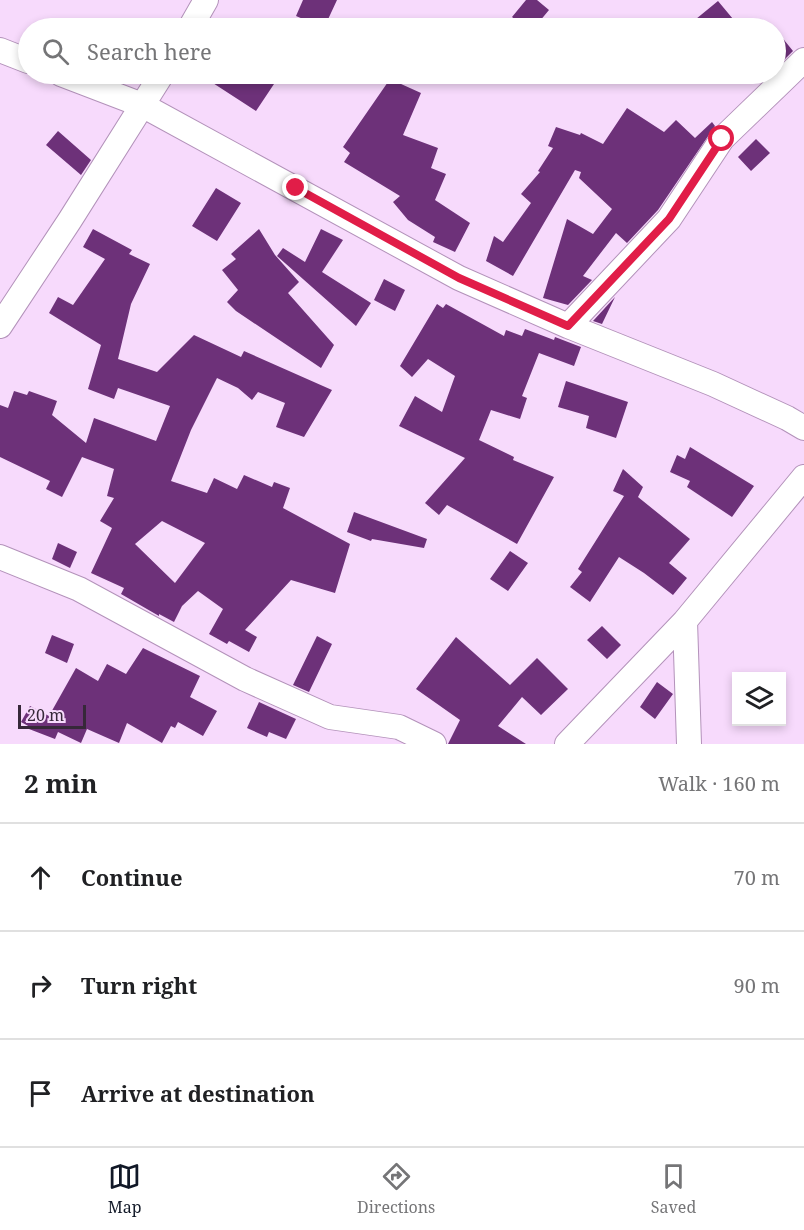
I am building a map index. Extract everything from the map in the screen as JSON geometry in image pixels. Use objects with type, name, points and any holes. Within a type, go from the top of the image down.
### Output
[{"type":"street","points":[[196,18],[206,0]]},
{"type":"street","points":[[0,50],[18,57]]},
{"type":"street","points":[[786,77],[804,60]]},
{"type":"street","points":[[87,84],[142,105],[459,278],[568,326],[713,384],[804,428]]},
{"type":"street","points":[[0,326],[156,84]]},
{"type":"street","points":[[568,326],[669,219],[722,139],[779,84]]},
{"type":"street","points":[[567,744],[685,621],[804,477]]},
{"type":"street","points":[[0,557],[79,589],[245,679],[330,717],[399,728],[434,744]]},
{"type":"street","points":[[685,621],[689,744]]},
{"type":"building","points":[[303,0],[337,0],[329,18],[296,16]]},
{"type":"building","points":[[526,0],[537,0],[549,10],[542,18],[512,17]]},
{"type":"building","points":[[718,1],[732,18],[697,18]]},
{"type":"building","points":[[786,42],[793,51],[786,58]]},
{"type":"building","points":[[214,84],[274,84],[256,111]]},
{"type":"building","points":[[387,84],[401,84],[421,93],[403,135],[438,148],[431,168],[446,174],[435,200],[470,223],[455,252],[433,242],[435,237],[408,220],[393,202],[400,196],[344,162],[350,153],[343,147]]},
{"type":"building","points":[[627,108],[664,132],[676,120],[695,138],[712,122],[715,126],[658,210],[627,243],[616,233],[583,276],[592,280],[568,305],[543,298],[567,219],[593,234],[612,209],[579,178],[581,172],[575,170],[513,276],[486,261],[494,236],[503,242],[531,203],[521,194],[540,172],[538,171],[553,148],[548,146],[556,127],[580,135],[581,133],[603,144]]},
{"type":"building","points":[[58,131],[91,160],[81,175],[46,145]]},
{"type":"building","points":[[756,139],[770,153],[751,171],[738,157]]},
{"type":"building","points":[[216,188],[241,203],[217,241],[192,226]]},
{"type":"building","points":[[93,229],[132,250],[129,254],[150,264],[131,304],[118,359],[157,372],[194,335],[241,357],[244,351],[332,390],[304,437],[276,427],[285,403],[258,392],[252,400],[238,388],[217,378],[191,430],[171,481],[207,493],[214,478],[237,489],[244,475],[272,487],[274,482],[290,488],[283,508],[350,544],[335,593],[291,580],[245,630],[257,637],[249,652],[229,641],[227,644],[209,634],[223,609],[198,591],[182,606],[174,622],[121,594],[124,588],[91,573],[112,528],[100,521],[114,498],[107,496],[114,469],[82,457],[62,497],[46,489],[50,481],[0,457],[0,405],[8,408],[14,391],[27,395],[29,391],[57,401],[52,415],[86,443],[94,418],[156,441],[170,406],[118,388],[114,399],[88,389],[101,345],[49,313],[58,297],[73,305],[105,259],[83,247]],"holes":[[[162,521],[205,543],[175,583],[135,544]]]},
{"type":"building","points":[[259,229],[275,255],[299,282],[288,293],[334,345],[321,368],[236,311],[227,302],[238,290],[222,270],[236,259],[231,254]]},
{"type":"building","points":[[321,229],[343,240],[322,272],[371,303],[356,326],[277,256],[283,248],[305,262]]},
{"type":"building","points":[[384,279],[405,290],[395,311],[374,300]]},
{"type":"building","points":[[615,297],[602,324],[593,321]]},
{"type":"building","points":[[437,304],[443,308],[446,304],[504,336],[506,330],[522,336],[525,329],[581,347],[574,366],[539,353],[522,396],[527,398],[520,419],[491,410],[479,440],[514,457],[513,460],[554,477],[517,544],[447,505],[439,515],[425,503],[465,458],[399,426],[415,396],[442,412],[455,376],[428,359],[412,377],[400,366]]},
{"type":"building","points":[[566,381],[628,402],[616,438],[586,428],[589,416],[558,407]]},
{"type":"building","points":[[690,447],[754,486],[732,517],[687,487],[690,481],[670,472],[677,455],[685,459]]},
{"type":"building","points":[[623,469],[643,487],[638,497],[690,539],[669,563],[687,578],[673,595],[619,557],[590,602],[570,587],[582,572],[578,569],[624,496],[613,491]]},
{"type":"building","points":[[354,512],[427,539],[424,548],[372,539],[371,541],[347,532]]},
{"type":"building","points":[[58,543],[77,552],[70,568],[52,559]]},
{"type":"building","points":[[510,551],[528,563],[508,591],[490,579]]},
{"type":"building","points":[[602,626],[621,645],[607,659],[587,640]]},
{"type":"building","points":[[52,635],[74,644],[67,663],[45,653]]},
{"type":"building","points":[[317,636],[332,644],[309,692],[293,685]]},
{"type":"building","points":[[456,637],[510,685],[537,658],[568,689],[541,715],[522,697],[498,726],[526,744],[448,744],[460,720],[416,689]]},
{"type":"building","points":[[143,648],[200,676],[190,697],[217,711],[203,736],[178,722],[175,728],[171,726],[162,743],[127,723],[119,743],[87,729],[81,743],[58,732],[55,739],[29,729],[30,727],[21,722],[30,706],[49,716],[76,668],[98,681],[107,664],[126,674]]},
{"type":"building","points":[[657,682],[673,694],[655,719],[640,707]]},
{"type":"building","points":[[259,702],[296,719],[286,739],[269,732],[267,737],[247,728]]},
{"type":"route","points":[[296,188],[459,278],[568,326],[669,219],[722,139]]}]
